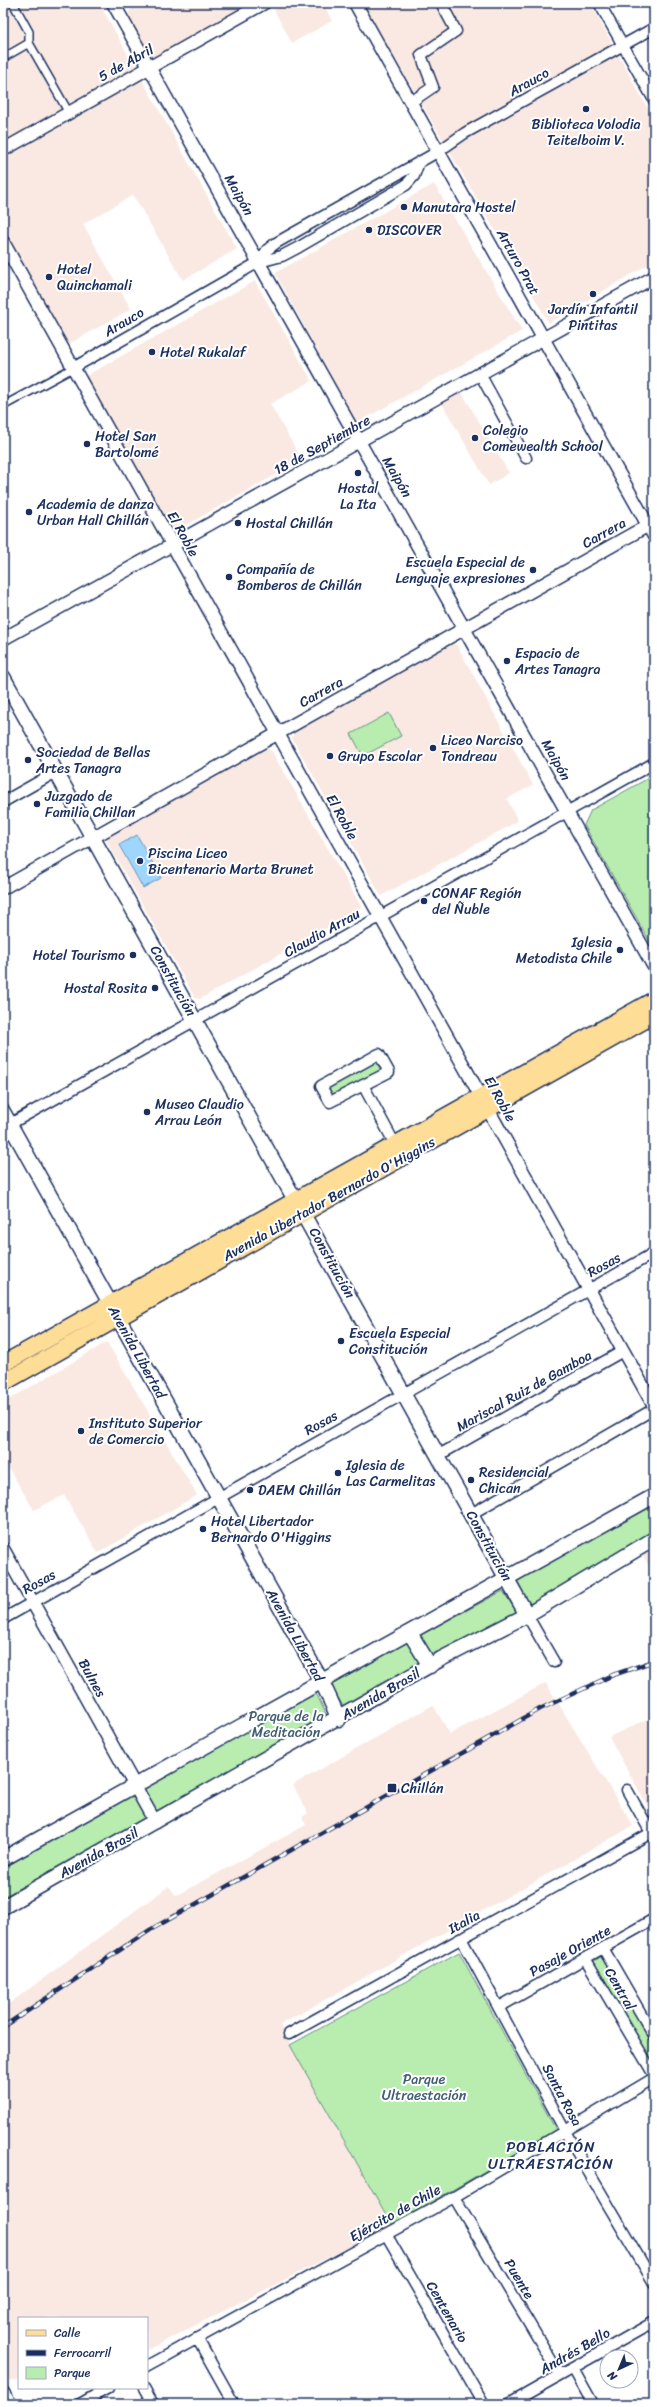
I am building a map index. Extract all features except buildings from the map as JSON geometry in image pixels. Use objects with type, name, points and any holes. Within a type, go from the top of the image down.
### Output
[{"type":"main road","name":"Constitución","points":[[3,677],[527,1614]]},
{"type":"main road","name":"Avenida Libertador Bernardo O'Higgins","points":[[3,1364],[110,1304],[300,1207],[485,1103],[654,1000]]},
{"type":"main road","name":"Avenida Libertador Bernardo O'Higgins","points":[[3,1382],[118,1318],[300,1207],[396,1146],[485,1103],[654,1015]]},
{"type":"main road","name":"Avenida Libertad","points":[[5,1122],[118,1318],[322,1682],[339,1719]]},
{"type":"main road","points":[[3,1859],[654,1496]]},
{"type":"main road","name":"Avenida Brasil","points":[[3,1907],[339,1719],[430,1666],[527,1614],[654,1539]]},
{"type":"main road","points":[[410,1633],[430,1666]]},
{"type":"street","points":[[13,3],[29,32],[29,43],[69,112]]},
{"type":"street","name":"Maipón","points":[[113,3],[654,967]]},
{"type":"street","name":"5 de Abril","points":[[3,150],[264,3]]},
{"type":"street","name":"Arturo Prat","points":[[355,3],[543,339],[651,524],[654,536]]},
{"type":"street","points":[[411,102],[433,87],[421,55],[456,31],[441,3]]},
{"type":"street","points":[[599,3],[654,100]]},
{"type":"street","name":"Arauco","points":[[259,262],[267,250],[276,243],[439,151],[465,133],[654,28]]},
{"type":"street","points":[[6,57],[29,43]]},
{"type":"street","name":"Arauco","points":[[3,406],[259,262],[270,260],[294,250],[406,185],[414,176],[419,162]]},
{"type":"street","name":"El Roble","points":[[3,242],[654,1406]]},
{"type":"street","name":"18 de Septiembre","points":[[3,639],[654,277]]},
{"type":"street","points":[[480,374],[526,458]]},
{"type":"street","name":"Carrera","points":[[3,888],[651,524]]},
{"type":"street","name":"Claudio Arrau","points":[[5,1122],[195,1020],[654,763]]},
{"type":"street","points":[[3,802],[56,772]]},
{"type":"street","points":[[379,1054],[389,1072],[363,1085],[330,1102],[321,1086],[379,1054]]},
{"type":"street","points":[[363,1085],[396,1146]]},
{"type":"street","name":"Rosas","points":[[3,1618],[654,1253]]},
{"type":"street","name":"Mariscal Ruiz de Gamboa","points":[[439,1455],[623,1351]]},
{"type":"street","points":[[471,1514],[654,1409]]},
{"type":"street","name":"Bulnes","points":[[3,1549],[155,1822]]},
{"type":"street","name":"Constitución","points":[[527,1614],[554,1662]]},
{"type":"street","points":[[627,1790],[653,1835]]},
{"type":"street","name":"Italia","points":[[289,2034],[653,1835]]},
{"type":"street","name":"Pasaje Oriente","points":[[499,2007],[654,1919]]},
{"type":"street","name":"Santa Rosa","points":[[462,1940],[566,2132],[654,2283]]},
{"type":"street","name":"Central","points":[[603,1948],[654,2036]]},
{"type":"street","name":"Central","points":[[586,1958],[654,2075]]},
{"type":"street","name":"Ejército de Chile","points":[[148,2365],[454,2197],[566,2132],[654,2078]]},
{"type":"street","name":"Puente","points":[[454,2197],[560,2375]]},
{"type":"street","name":"Centenario","points":[[386,2234],[484,2404]]},
{"type":"street","name":"Andrés Bello","points":[[509,2404],[654,2322]]},
{"type":"street","points":[[197,2338],[234,2404]]},
{"type":"street","points":[[573,2368],[593,2404]]},
{"type":"street","points":[[80,2404],[106,2389]]},
{"type":"street","points":[[145,2389],[153,2404]]},
{"type":"street","points":[[3,2391],[12,2404]]},
{"type":"shaded area","points":[[3,3],[99,3],[237,249],[183,280],[133,195],[83,224],[131,309],[65,346],[3,234]]},
{"type":"shaded area","points":[[133,3],[250,3],[148,60],[126,20]]},
{"type":"shaded area","points":[[287,3],[323,3],[332,21],[292,43],[274,10]]},
{"type":"shaded area","points":[[363,3],[590,3],[654,120],[654,261],[549,323]]},
{"type":"shaded area","points":[[434,184],[522,331],[357,423],[275,273]]},
{"type":"shaded area","points":[[255,281],[312,381],[270,404],[302,460],[172,533],[84,377]]},
{"type":"shaded area","name":"Colegio Comewealth School","points":[[461,391],[509,473],[489,485],[441,402]]},
{"type":"shaded area","name":"Liceo Narciso Tondreau","points":[[451,643],[457,645],[533,785],[507,799],[518,821],[381,896],[292,738],[294,732]]},
{"type":"shaded area","points":[[265,748],[271,750],[361,906],[359,910],[200,999],[195,998],[107,842],[108,834]]},
{"type":"shaded area","name":"Instituto Superior de Comercio","points":[[107,1342],[197,1495],[98,1553],[64,1495],[34,1510],[3,1459],[3,1403]]},
{"type":"shaded area","points":[[654,1548],[654,1575],[642,1554]]},
{"type":"shaded area","points":[[546,1683],[633,1826],[280,2025],[392,2225],[148,2349],[148,2317],[18,2317],[18,2379],[3,2382],[3,2008],[169,1886],[176,1896],[306,1825],[302,1817],[308,1813],[293,1785],[433,1705],[450,1734]]},
{"type":"shaded area","points":[[654,1716],[654,1818],[609,1737]]},
{"type":"green space","points":[[389,713],[401,736],[363,756],[351,734]]},
{"type":"green space","points":[[654,775],[654,949],[584,825],[591,810]]},
{"type":"green space","points":[[378,1057],[386,1071],[331,1100],[323,1087]]},
{"type":"green space","points":[[654,1501],[654,1533],[530,1605],[516,1579]]},
{"type":"green space","points":[[503,1591],[517,1613],[344,1708],[330,1683]]},
{"type":"green space","name":"Parque de la Meditación","points":[[315,1691],[328,1718],[156,1814],[141,1789]]},
{"type":"green space","points":[[133,1794],[148,1818],[3,1897],[3,1864]]},
{"type":"green space","name":"Parque Ultraestación","points":[[459,1952],[556,2130],[392,2225],[290,2045]]},
{"type":"green space","points":[[602,1956],[654,2044],[654,2071],[591,1963]]},
{"type":"water","name":"Piscina Liceo Bicentenario Marta Brunet","points":[[137,835],[161,878],[143,888],[119,845]]},
{"type":"railway","points":[[3,2027],[150,1930],[540,1709],[613,1675],[654,1661]]},
{"type":"place","name":"Biblioteca Volodia Teitelboim V.","points":[[586,109]]},
{"type":"place","name":"Manutara Hostel","points":[[404,207]]},
{"type":"place","name":"DISCOVER","points":[[369,230]]},
{"type":"place","name":"Hotel Quinchamali","points":[[49,277]]},
{"type":"place","name":"Jardín Infantil Pintitas","points":[[593,294]]},
{"type":"place","name":"Hotel Rukalaf","points":[[152,352]]},
{"type":"place","name":"Colegio Comewealth School","points":[[475,438]]},
{"type":"place","name":"Hotel San Bartolomé","points":[[87,444]]},
{"type":"place","name":"Hostal La Ita","points":[[358,473]]},
{"type":"place","name":"Academia de danza Urban Hall Chillán","points":[[29,512]]},
{"type":"place","name":"Hostal Chillán","points":[[238,523]]},
{"type":"place","name":"Escuela Especial de Lenguaje expresiones","points":[[533,570]]},
{"type":"place","name":"Compañía de Bomberos de Chillán","points":[[229,577]]},
{"type":"place","name":"Espacio de Artes Tanagra","points":[[507,661]]},
{"type":"place","name":"Liceo Narciso Tondreau","points":[[433,748]]},
{"type":"place","name":"Grupo Escolar","points":[[330,756]]},
{"type":"place","name":"Sociedad de Bellas Artes Tanagra","points":[[28,760]]},
{"type":"place","name":"Juzgado de Familia Chillan","points":[[37,804]]},
{"type":"place","name":"Piscina Liceo Bicentenario Marta Brunet","points":[[140,861]]},
{"type":"place","name":"CONAF Región del Ñuble","points":[[424,901]]},
{"type":"place","name":"Iglesia Metodista Chile","points":[[620,950]]},
{"type":"place","name":"Hotel Tourismo","points":[[133,955]]},
{"type":"place","name":"Hostal Rosita","points":[[155,988]]},
{"type":"place","name":"Museo Claudio Arrau León","points":[[147,1112]]},
{"type":"place","name":"Escuela Especial Constitución","points":[[341,1341]]},
{"type":"place","name":"Instituto Superior de Comercio","points":[[81,1431]]},
{"type":"place","name":"Iglesia de Las Carmelitas","points":[[338,1473]]},
{"type":"place","name":"Residencial Chican","points":[[471,1480]]},
{"type":"place","name":"DAEM Chillán","points":[[250,1490]]},
{"type":"place","name":"Hotel Libertador Bernardo O'Higgins","points":[[203,1529]]},
{"type":"place","name":"Chillán","points":[[392,1788]]},
{"type":"district","name":"POBLACIÓN ULTRAESTACIÓN","points":[[551,2156]]}]
